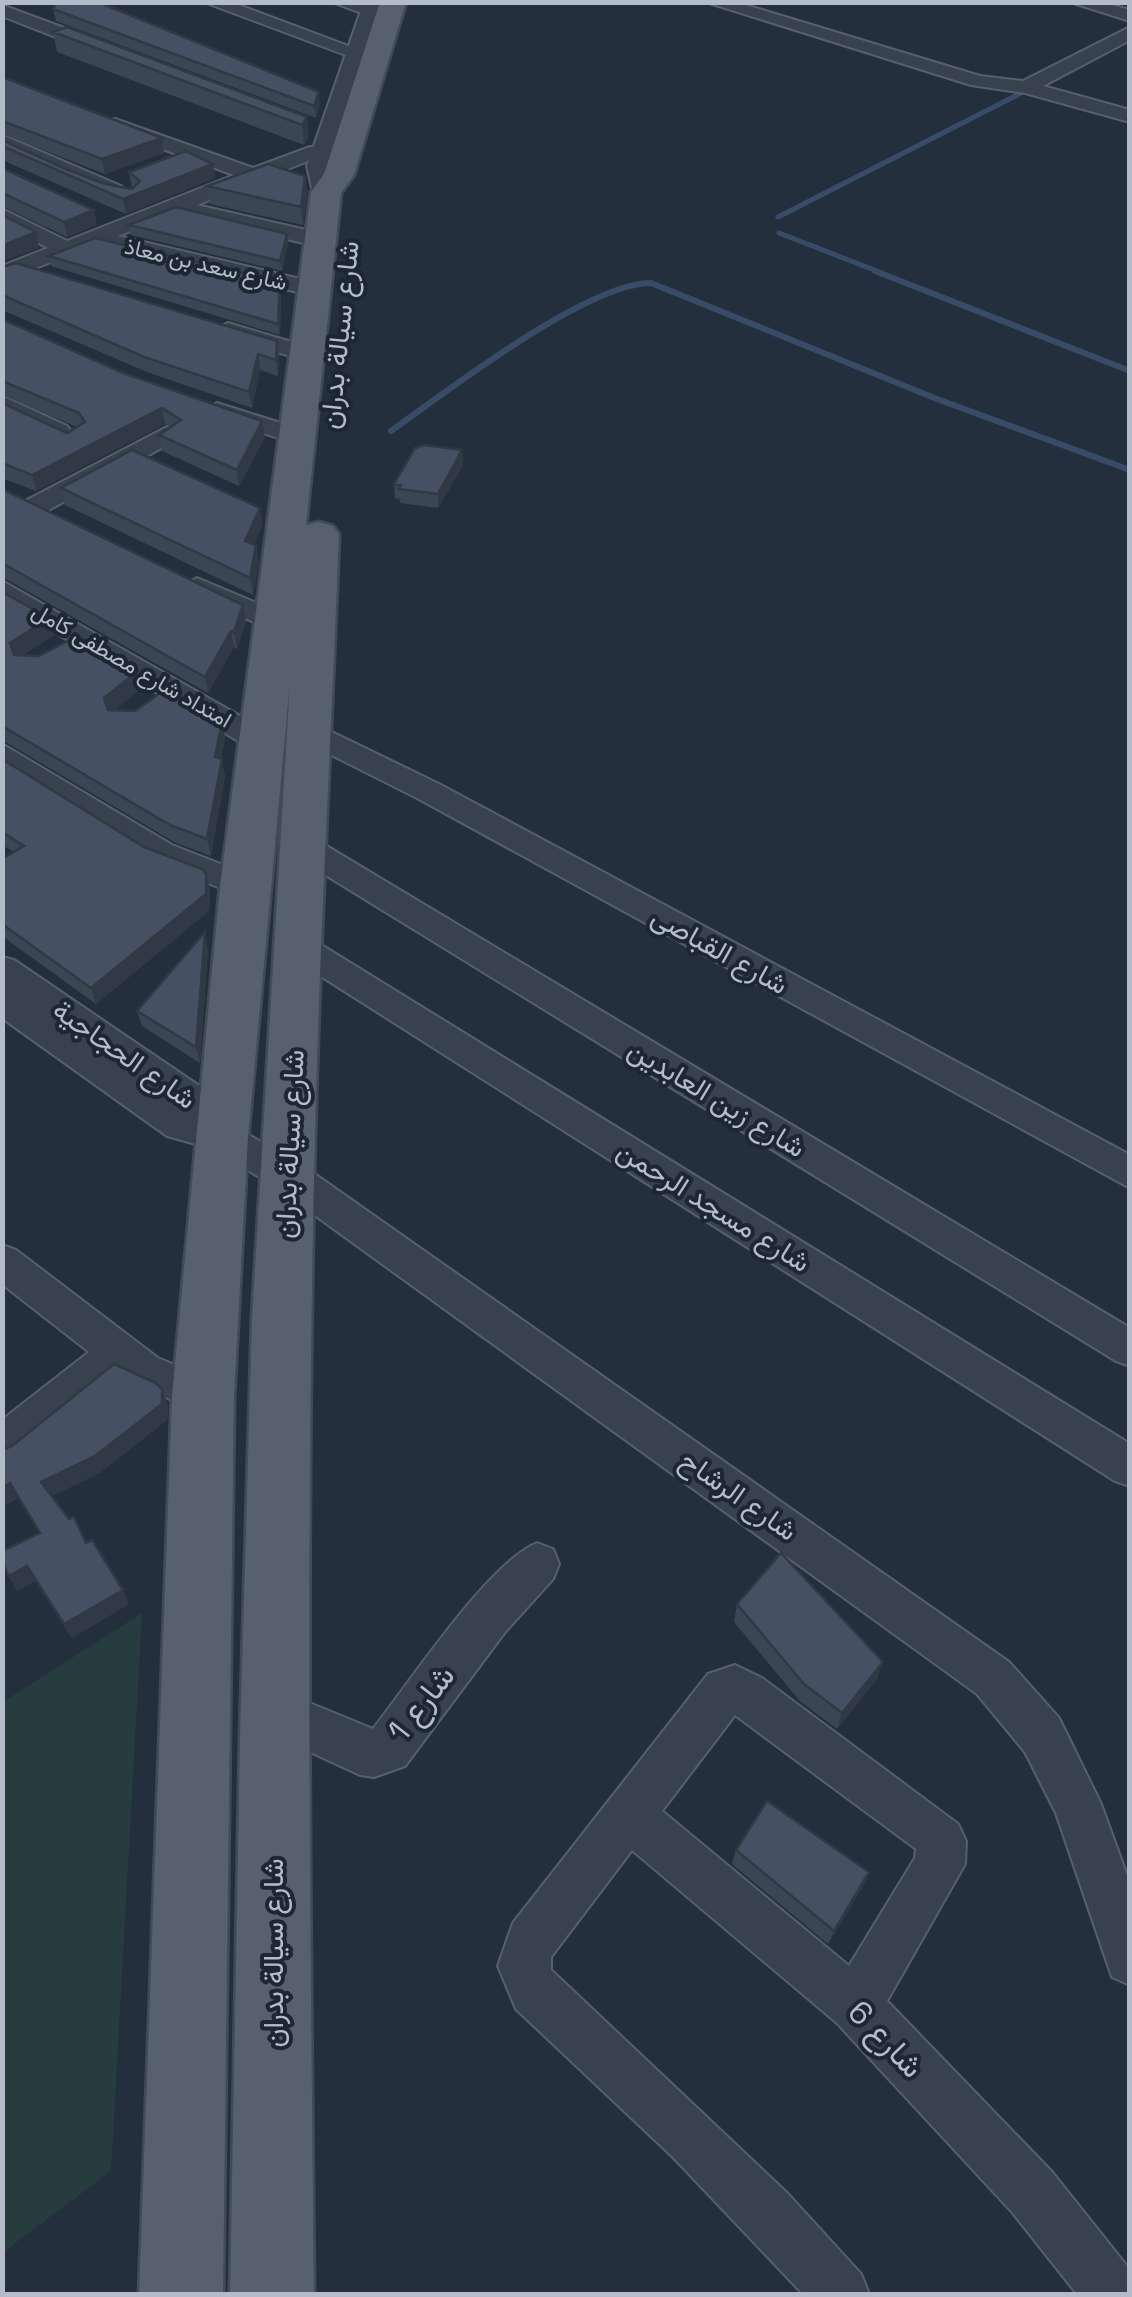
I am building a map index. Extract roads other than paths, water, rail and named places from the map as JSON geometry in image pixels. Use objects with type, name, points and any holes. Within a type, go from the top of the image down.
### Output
[{"type":"main road","name":"شارع سيالة بدران","points":[[181,2294],[203,1396],[221,1137],[244,886],[285,736],[320,524],[324,207],[355,180],[386,5]]},
{"type":"main road","name":"شارع سيالة بدران","points":[[272,2294],[273,1711],[286,1174],[304,847],[285,736],[275,621],[278,517],[297,436],[324,207],[386,5]]},
{"type":"street","points":[[4,13],[30,2]]},
{"type":"street","points":[[213,2],[358,54]]},
{"type":"street","points":[[248,14],[279,2]]},
{"type":"street","points":[[340,2],[386,5]]},
{"type":"street","points":[[715,2],[993,84],[1048,92],[1130,116]]},
{"type":"street","points":[[1079,2],[1130,16]]},
{"type":"street","name":"شارع سيالة بدران","points":[[324,207],[358,54],[386,5]]},
{"type":"street","points":[[4,13],[129,59]]},
{"type":"street","points":[[1026,87],[1130,32]]},
{"type":"street","points":[[100,120],[255,176],[324,207]]},
{"type":"street","points":[[4,143],[35,129]]},
{"type":"street","points":[[52,162],[134,133]]},
{"type":"street","points":[[4,143],[128,196]]},
{"type":"street","points":[[104,186],[190,154]]},
{"type":"street","points":[[14,264],[68,250],[255,176]]},
{"type":"street","points":[[180,207],[324,207]]},
{"type":"street","points":[[211,325],[324,207]]},
{"type":"street","name":"شارع سعد بن معاذ","points":[[98,238],[324,207]]},
{"type":"street","points":[[93,210],[129,227]]},
{"type":"street","points":[[2,215],[68,250]]},
{"type":"street","points":[[14,264],[58,279]]},
{"type":"street","points":[[188,400],[297,436]]},
{"type":"street","points":[[2,403],[72,438]]},
{"type":"street","points":[[70,523],[27,502],[167,435]]},
{"type":"street","points":[[135,453],[168,468]]},
{"type":"street","points":[[167,572],[275,621]]},
{"type":"street","name":"امتداد شارع مصطفى كامل","points":[[2,589],[168,687],[285,736]]},
{"type":"street","points":[[48,654],[82,636]]},
{"type":"street","points":[[140,708],[168,687]]},
{"type":"street","name":"شارع القباصى","points":[[285,736],[428,792],[1130,1173]]},
{"type":"street","points":[[2,754],[160,853],[244,886]]},
{"type":"street","name":"شارع زين العابدين","points":[[304,847],[1130,1349]]},
{"type":"street","name":"شارع مسجد الرحمن","points":[[298,946],[1130,1467]]},
{"type":"street","name":"شارع الحجاجية","points":[[2,969],[198,1104],[216,1124],[221,1137]]},
{"type":"street","name":"شارع الحجاجية","points":[[2,1000],[180,1126],[221,1137]]},
{"type":"street","name":"شارع الرشاح","points":[[221,1137],[286,1174],[993,1678],[1042,1735],[1077,1804],[1130,1960]]},
{"type":"street","points":[[2,1261],[118,1353],[172,1386],[203,1396]]},
{"type":"street","points":[[2,1446],[118,1353]]},
{"type":"street","name":"شارع 1","points":[[273,1711],[360,1751],[374,1753],[388,1748],[489,1617],[537,1564]]},
{"type":"street","points":[[841,2294],[786,2231],[658,2102],[534,1991],[524,1976],[523,1957],[532,1941],[724,1690],[736,1688],[934,1832],[944,1853],[855,2006]]},
{"type":"street","name":"شارع 6","points":[[628,1815],[855,2006],[1032,2192],[1112,2294]]},
{"type":"waterway","points":[[778,217],[1031,88]]},
{"type":"waterway","points":[[779,233],[882,273]]},
{"type":"waterway","points":[[875,271],[1130,371]]},
{"type":"waterway","points":[[391,431],[555,320],[624,288],[651,283],[937,399],[1130,470]]}]
